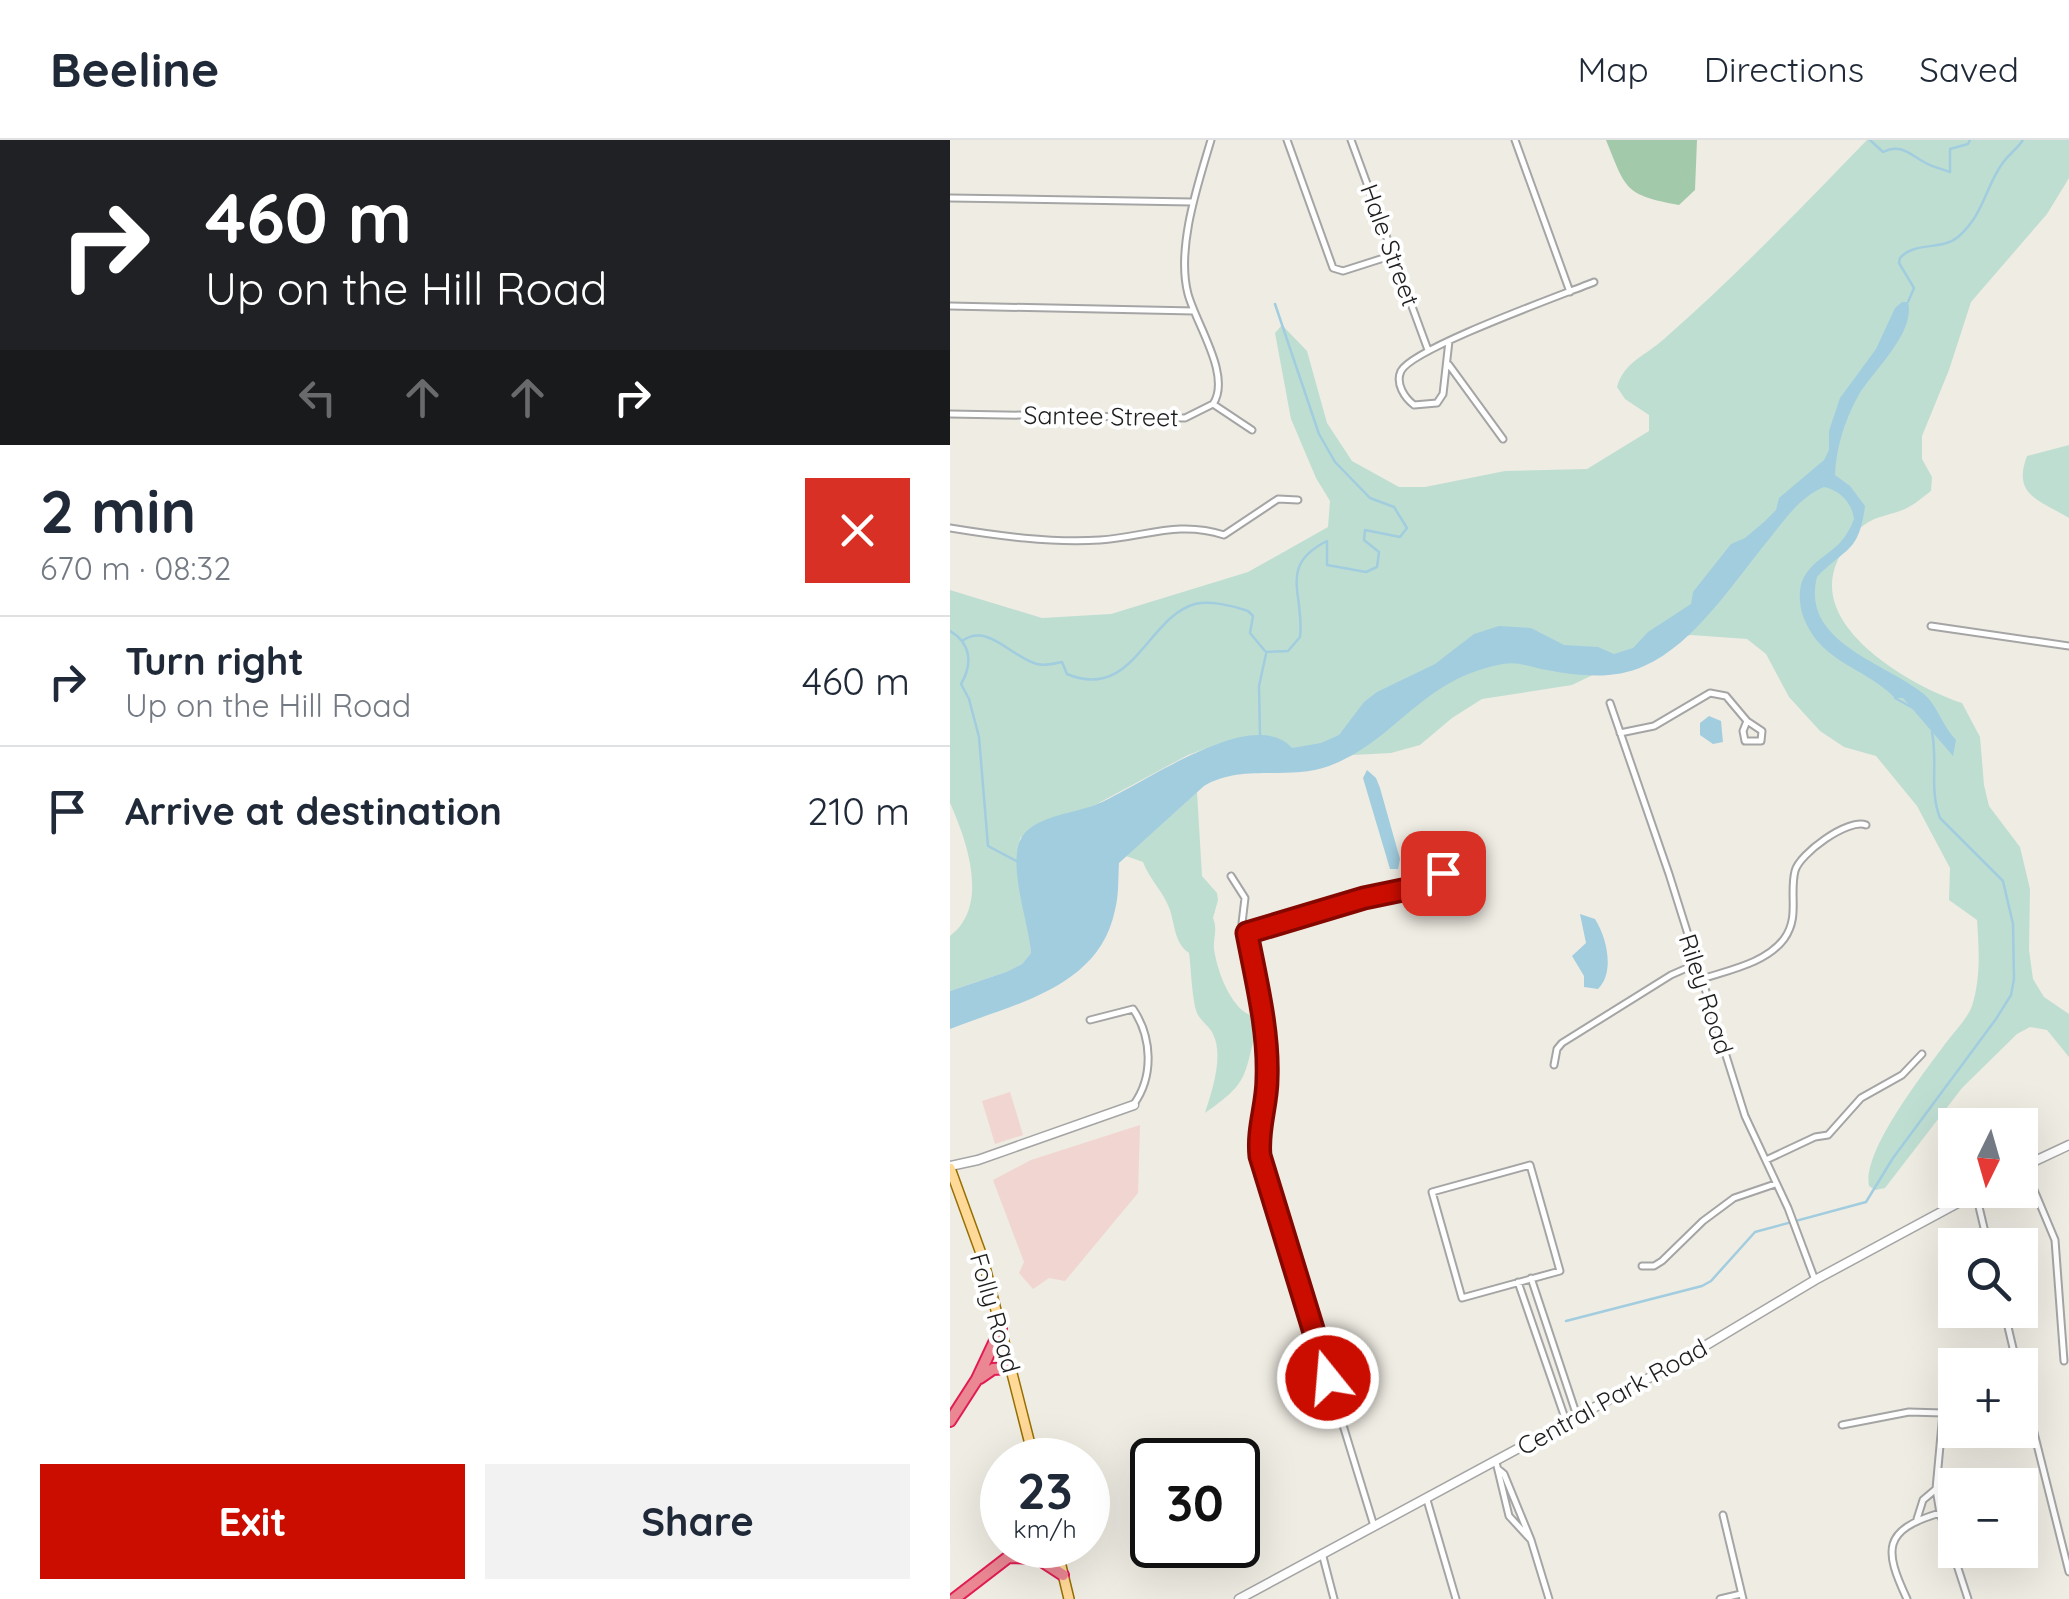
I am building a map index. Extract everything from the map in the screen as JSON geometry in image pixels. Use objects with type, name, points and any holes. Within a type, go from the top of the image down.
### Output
[{"type":"highway","points":[[950,1421],[975,1382],[1001,1328]]},
{"type":"highway","points":[[975,1382],[992,1369],[1011,1368]]},
{"type":"highway","points":[[954,1599],[994,1568]]},
{"type":"highway","points":[[1052,1568],[1063,1575]]},
{"type":"main road","name":"Folly Road","points":[[950,1167],[983,1259],[1028,1438]]},
{"type":"main road","points":[[1061,1568],[1069,1599]]},
{"type":"street","name":"Santee Street","points":[[950,414],[1185,418],[1213,404],[1220,382],[1186,281],[1192,202],[1211,140]]},
{"type":"street","points":[[1287,140],[1333,268],[1343,271],[1393,255]]},
{"type":"street","name":"Hale Street","points":[[1351,140],[1428,350]]},
{"type":"street","points":[[1515,140],[1570,292]]},
{"type":"street","points":[[950,198],[1192,202]]},
{"type":"street","points":[[1449,342],[1443,394],[1437,402],[1414,406],[1402,390],[1399,378],[1402,368],[1428,350],[1594,282]]},
{"type":"street","points":[[950,306],[1194,311]]},
{"type":"street","points":[[1447,363],[1503,439]]},
{"type":"street","points":[[1213,404],[1252,430]]},
{"type":"street","points":[[950,528],[1047,540],[1102,540],[1196,527],[1224,535],[1278,500],[1298,500]]},
{"type":"street","points":[[1931,626],[2069,646]]},
{"type":"street","points":[[1620,732],[1654,726],[1710,693],[1726,696],[1747,721],[1762,731],[1758,743],[1745,740],[1747,721]]},
{"type":"street","name":"Riley Road","points":[[1610,703],[1745,1116],[1815,1280]]},
{"type":"street","points":[[1702,979],[1753,962],[1782,942],[1795,912],[1793,875],[1798,863],[1831,832],[1856,823],[1866,825]]},
{"type":"street","points":[[1247,933],[1438,879],[1443,873],[1442,864],[1426,842]]},
{"type":"street","points":[[1230,876],[1245,898],[1242,923],[1261,1008],[1267,1068],[1258,1138],[1260,1156],[1374,1526]]},
{"type":"street","points":[[1554,1065],[1562,1043],[1671,975],[1696,964]]},
{"type":"street","points":[[950,1167],[1134,1104],[1145,1084],[1148,1064],[1142,1022],[1133,1008],[1090,1020]]},
{"type":"street","points":[[1766,1160],[1828,1135],[1861,1098],[1902,1075],[1922,1054]]},
{"type":"street","points":[[2038,1160],[2069,1145]]},
{"type":"street","points":[[1530,1165],[1560,1270],[1531,1278],[1462,1298],[1432,1192],[1530,1165]]},
{"type":"street","points":[[1642,1266],[1662,1261],[1703,1221],[1734,1198],[1775,1184]]},
{"type":"street","points":[[2038,1202],[2055,1240],[2064,1361]]},
{"type":"street","name":"Central Park Road","points":[[1239,1599],[1374,1526],[1497,1466],[1566,1421],[1949,1208]]},
{"type":"street","points":[[1531,1278],[1577,1416]]},
{"type":"street","points":[[1518,1282],[1566,1421]]},
{"type":"street","points":[[1842,1425],[1908,1412],[1938,1413]]},
{"type":"street","points":[[1938,1502],[1940,1448]]},
{"type":"street","points":[[2035,1448],[2069,1572]]},
{"type":"street","points":[[1497,1466],[1502,1500],[1509,1516],[1530,1540]]},
{"type":"street","points":[[1497,1466],[1504,1474],[1530,1540],[1549,1599]]},
{"type":"street","points":[[1917,1520],[1923,1500],[1936,1489]]},
{"type":"street","points":[[1428,1500],[1456,1599]]},
{"type":"street","points":[[1720,1599],[1742,1596],[1723,1515]]},
{"type":"street","points":[[1907,1599],[1890,1559],[1898,1534],[1917,1520],[1938,1515]]},
{"type":"street","points":[[1322,1553],[1334,1599]]},
{"type":"street","points":[[1958,1568],[1968,1599]]},
{"type":"shaded area","points":[[1010,1092],[1023,1135],[995,1144],[982,1101]]},
{"type":"shaded area","points":[[1140,1125],[1138,1193],[1065,1281],[1049,1278],[1033,1289],[1019,1273],[1024,1262],[993,1180],[1031,1160]]},
{"type":"green space","points":[[1606,140],[1697,140],[1695,190],[1679,205],[1637,193],[1623,179]]},
{"type":"green space","points":[[1867,140],[2069,140],[2069,178],[2047,214],[1971,302],[1922,436],[1922,459],[1932,477],[1931,491],[1905,509],[1872,520],[1851,536],[1837,562],[1832,586],[1837,609],[1870,651],[1917,683],[1962,703],[1980,737],[1989,806],[2020,847],[2030,889],[2029,950],[2033,979],[2044,997],[2069,1014],[2069,1057],[2047,1030],[2030,1027],[2017,1034],[1947,1108],[1938,1108],[1938,1119],[1885,1188],[1875,1190],[1869,1186],[1869,1171],[1884,1133],[1972,1006],[1978,974],[1977,920],[1949,900],[1950,868],[1917,806],[1876,756],[1844,747],[1820,731],[1789,697],[1766,654],[1747,639],[1691,635],[1659,643],[1572,685],[1482,699],[1420,745],[1391,753],[1353,755],[1291,748],[1260,735],[1188,755],[1095,805],[1020,838],[1020,882],[1031,953],[1022,964],[1006,972],[950,991],[950,936],[962,923],[972,891],[968,854],[950,803],[950,590],[1042,618],[1111,614],[1248,572],[1328,527],[1330,501],[1291,419],[1275,333],[1282,325],[1307,351],[1327,423],[1352,461],[1399,487],[1425,487],[1505,471],[1587,469],[1649,431],[1649,415],[1625,399],[1617,387],[1625,371],[1767,242]]},
{"type":"green space","points":[[2069,445],[2069,518],[2031,495],[2023,480],[2023,469],[2027,456]]},
{"type":"green space","points":[[1197,792],[1202,876],[1217,893],[1218,900],[1213,918],[1218,966],[1240,1008],[1267,1023],[1256,1030],[1246,1069],[1237,1086],[1205,1113],[1216,1073],[1216,1043],[1196,1010],[1189,953],[1180,943],[1167,903],[1143,862],[1126,856]]},
{"type":"water","points":[[1908,302],[1905,327],[1857,398],[1837,455],[1835,475],[1850,486],[1865,506],[1859,533],[1850,548],[1817,577],[1815,600],[1821,619],[1850,649],[1909,683],[1930,700],[1956,740],[1953,756],[1903,698],[1895,698],[1821,645],[1803,616],[1800,596],[1804,577],[1843,539],[1854,519],[1844,498],[1824,487],[1794,509],[1697,627],[1663,656],[1644,666],[1596,676],[1503,664],[1450,683],[1374,741],[1329,766],[1298,772],[1234,775],[1204,786],[1119,863],[1115,910],[1106,937],[1091,958],[1050,990],[950,1029],[950,991],[1006,972],[1022,964],[1031,953],[1017,859],[1024,834],[1038,823],[1095,805],[1223,742],[1250,736],[1274,737],[1292,748],[1321,743],[1339,735],[1364,702],[1377,692],[1435,664],[1474,634],[1499,626],[1531,628],[1564,645],[1598,647],[1614,654],[1633,648],[1648,632],[1691,604],[1693,592],[1731,544],[1764,522],[1776,510],[1779,498],[1824,460],[1840,398],[1876,349],[1895,308]]},
{"type":"water","points":[[1709,716],[1721,721],[1723,742],[1713,744],[1700,735],[1700,723]]},
{"type":"water","points":[[1367,770],[1380,788],[1400,859],[1398,869],[1390,869],[1363,778]]},
{"type":"water","points":[[1580,914],[1595,919],[1606,945],[1608,964],[1598,989],[1584,987],[1584,976],[1572,956],[1586,943]]},
{"type":"waterway","points":[[1870,140],[1883,152],[1900,149],[1950,172],[1950,149],[1970,140]]},
{"type":"waterway","points":[[1908,302],[1914,288],[1899,263],[1900,258],[1913,250],[1958,237],[1979,210],[2002,164],[2023,140]]},
{"type":"waterway","points":[[1266,652],[1288,651],[1300,637],[1298,571],[1302,560],[1312,551],[1327,541],[1327,565],[1366,572],[1377,567],[1379,552],[1364,540],[1365,530],[1400,537],[1407,528],[1394,507],[1370,498],[1335,462],[1319,434],[1275,304]]},
{"type":"waterway","points":[[962,641],[972,636],[991,638],[1028,661],[1046,665],[1062,662],[1067,674],[1089,680],[1108,677],[1124,668],[1178,612],[1207,603],[1248,611],[1253,616],[1250,633],[1265,651]]},
{"type":"waterway","points":[[950,631],[968,654],[961,684],[979,737],[988,846],[1018,862]]},
{"type":"waterway","points":[[1260,735],[1259,686],[1266,654]]},
{"type":"waterway","points":[[1895,698],[1913,708]]},
{"type":"waterway","points":[[1566,1321],[1702,1286],[1755,1232],[1866,1202],[1893,1158],[2011,995],[2013,924],[2003,881],[1940,818],[1935,797],[1932,732]]},
{"type":"route","points":[[1328,1378],[1260,1156],[1258,1138],[1268,1083],[1261,1008],[1247,933],[1364,898],[1422,886],[1443,873]]}]
